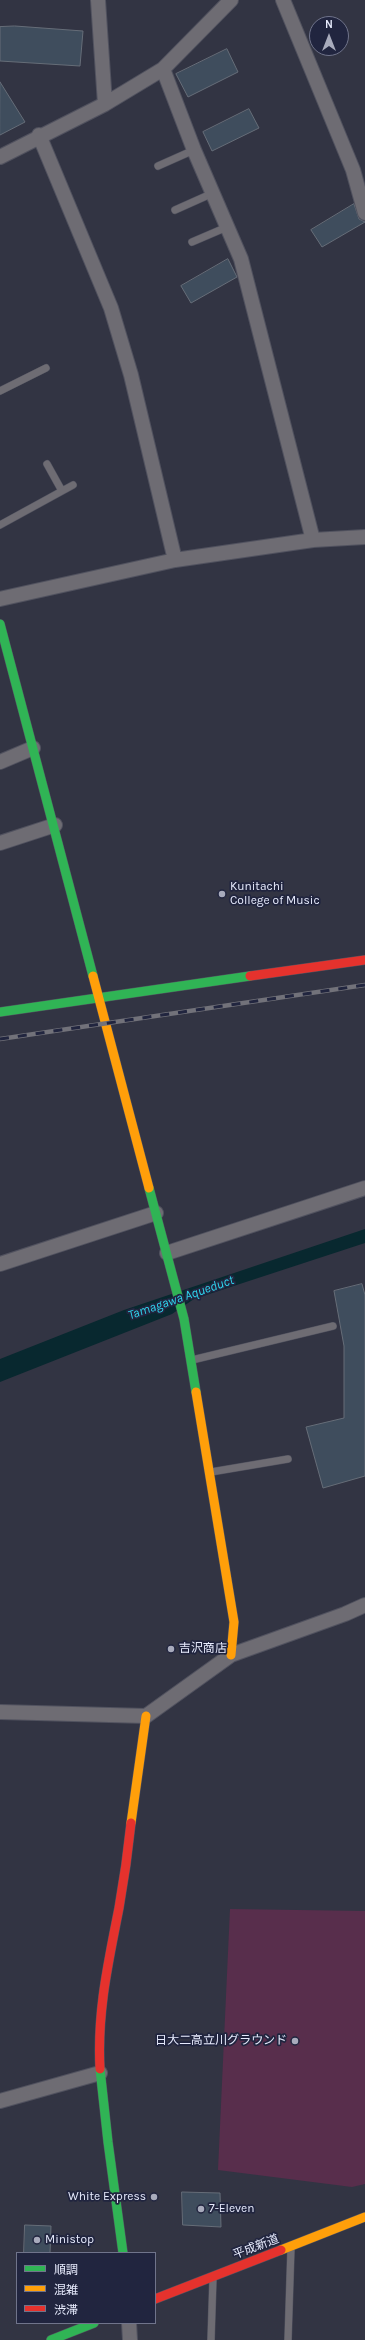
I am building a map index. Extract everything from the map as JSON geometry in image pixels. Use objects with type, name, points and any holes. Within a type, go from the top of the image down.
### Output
[{"type":"street","points":[[98,0],[105,104]]},
{"type":"street","points":[[0,157],[39,135],[105,104],[163,70],[231,0]]},
{"type":"street","points":[[283,0],[353,170],[365,213]]},
{"type":"street","points":[[163,70],[194,150],[241,259],[313,540]]},
{"type":"street","points":[[39,135],[111,308],[131,375],[175,560]]},
{"type":"street","points":[[0,599],[175,560],[313,540],[365,537]]},
{"type":"street","points":[[0,624],[3,652],[55,825],[184,1319],[192,1360],[234,1622],[231,1656]]},
{"type":"street","points":[[0,762],[33,748]]},
{"type":"street","points":[[0,843],[55,825]]},
{"type":"street","points":[[0,1012],[365,960]]},
{"type":"street","points":[[167,1253],[365,1188]]},
{"type":"street","points":[[0,1264],[156,1213]]},
{"type":"street","points":[[0,1712],[146,1716],[231,1656],[365,1605]]},
{"type":"street","points":[[123,2252],[100,2073],[99,2029],[102,1991],[122,1890],[136,1771],[146,1716]]},
{"type":"street","points":[[0,2101],[100,2073]]},
{"type":"street","name":"平成新道","points":[[156,2299],[365,2217]]},
{"type":"street","points":[[51,2340],[91,2324]]},
{"type":"street","points":[[129,2324],[130,2340]]},
{"type":"lane","points":[[158,166],[194,150]]},
{"type":"lane","points":[[175,210],[213,193]]},
{"type":"lane","points":[[192,242],[228,227]]},
{"type":"lane","points":[[0,391],[46,368]]},
{"type":"lane","points":[[47,464],[62,491]]},
{"type":"lane","points":[[0,525],[73,485]]},
{"type":"lane","points":[[192,1360],[333,1326]]},
{"type":"lane","points":[[209,1472],[288,1459]]},
{"type":"lane","points":[[288,2340],[291,2246]]},
{"type":"lane","points":[[211,2340],[214,2276]]},
{"type":"shaded area","name":"日大二高立川グラウンド","points":[[230,1909],[365,1911],[365,2184],[352,2187],[218,2170]]},
{"type":"water","name":"Tamagawa Aqueduct","points":[[365,1229],[365,1243],[194,1299],[172,1314],[0,1382],[0,1359],[124,1310]]},
{"type":"building","points":[[15,26],[83,31],[80,66],[0,61],[0,27]]},
{"type":"building","points":[[227,49],[238,72],[188,97],[176,74]]},
{"type":"building","points":[[0,82],[25,122],[0,135]]},
{"type":"building","points":[[249,109],[259,128],[212,151],[203,132]]},
{"type":"building","points":[[354,204],[359,219],[365,222],[322,247],[311,230]]},
{"type":"building","points":[[228,259],[237,277],[191,303],[181,286]]},
{"type":"building","points":[[362,1284],[365,1295],[365,1476],[323,1488],[306,1427],[344,1418],[344,1346],[334,1291]]},
{"type":"building","name":"7-Eleven","points":[[182,2192],[220,2193],[221,2227],[183,2225]]},
{"type":"building","name":"Ministop","points":[[25,2225],[51,2226],[50,2252],[24,2252]]},
{"type":"railway","points":[[0,1039],[365,985]]},
{"type":"traffic: fast","points":[[0,624],[93,976]]},
{"type":"traffic: fast","points":[[0,1012],[250,976]]},
{"type":"traffic: fast","points":[[149,1188],[184,1319],[196,1392]]},
{"type":"traffic: fast","points":[[100,2069],[123,2252]]},
{"type":"traffic: fast","points":[[51,2340],[91,2324]]},
{"type":"traffic: slow","points":[[93,976],[149,1188]]},
{"type":"traffic: slow","points":[[196,1392],[234,1622],[231,1655]]},
{"type":"traffic: slow","points":[[131,1823],[146,1716]]},
{"type":"traffic: slow","points":[[281,2250],[365,2217]]},
{"type":"traffic: jam","points":[[250,976],[365,960]]},
{"type":"traffic: jam","points":[[100,2069],[100,2028],[104,1988],[123,1887],[131,1823]]},
{"type":"traffic: jam","points":[[156,2299],[281,2250]]},
{"type":"place","name":"Kunitachi College of Music","points":[[222,894]]},
{"type":"place","name":"吉沢商店","points":[[171,1649]]},
{"type":"place","name":"日大二高立川グラウンド","points":[[295,2041]]},
{"type":"place","name":"White Express","points":[[154,2197]]},
{"type":"place","name":"7-Eleven","points":[[201,2209]]},
{"type":"place","name":"Ministop","points":[[37,2240]]}]
